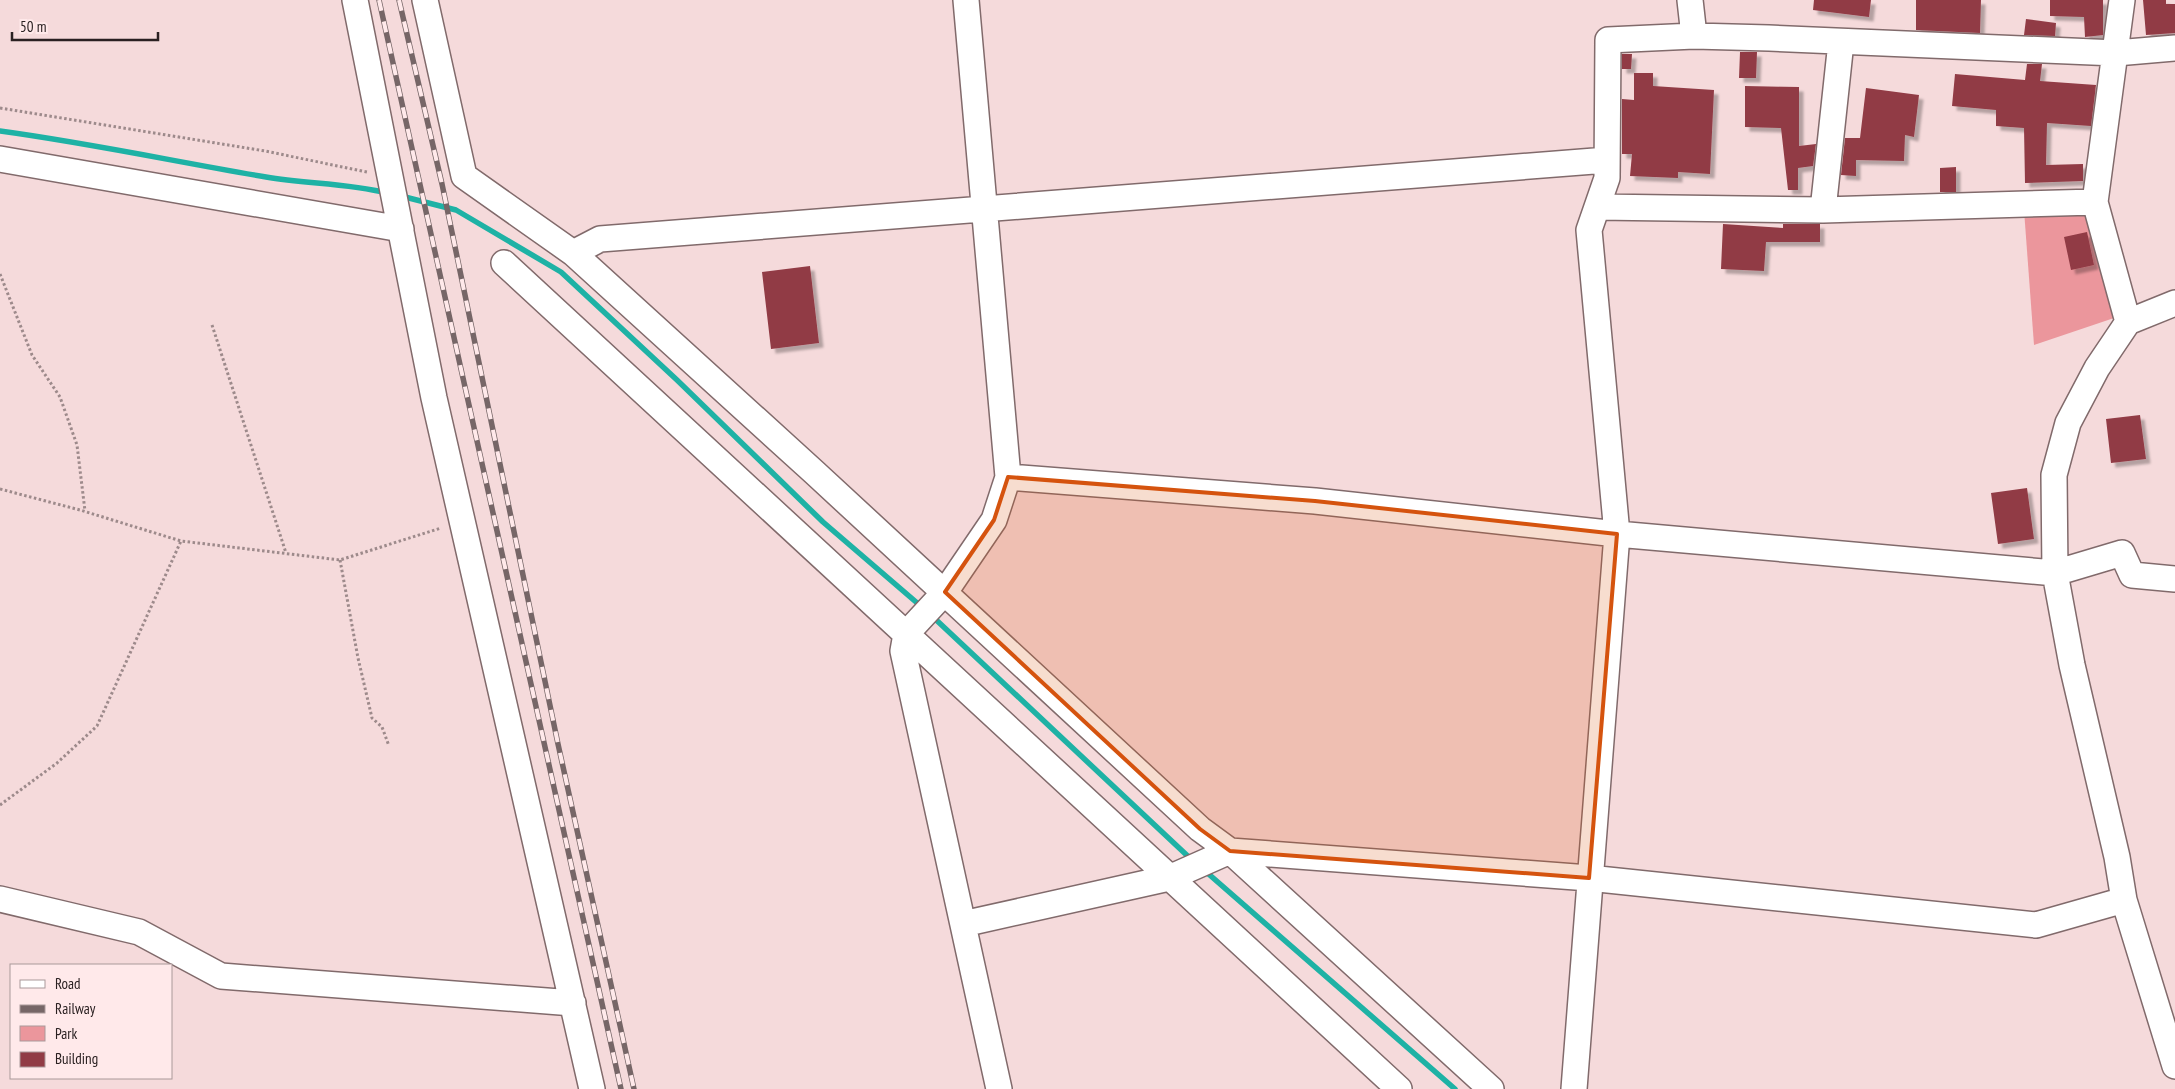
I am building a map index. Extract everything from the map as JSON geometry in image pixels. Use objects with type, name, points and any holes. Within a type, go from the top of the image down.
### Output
[{"type":"street","points":[[355,0],[434,398],[592,1089]]},
{"type":"street","points":[[425,0],[464,176],[573,253],[1200,829],[1230,851],[1491,1089]]},
{"type":"street","points":[[966,0],[1008,477],[994,520],[944,592],[906,634],[902,651],[999,1089]]},
{"type":"street","points":[[1690,0],[1694,36]]},
{"type":"street","points":[[2122,0],[2095,202],[2128,322]]},
{"type":"street","points":[[1574,1089],[1617,534],[1589,230],[1607,178],[1608,40],[1694,36],[2116,53],[2175,48]]},
{"type":"street","points":[[1823,210],[1841,42]]},
{"type":"street","points":[[0,159],[401,229]]},
{"type":"street","points":[[573,253],[600,239],[1607,160]]},
{"type":"street","points":[[1597,207],[1823,210],[2095,202]]},
{"type":"street","points":[[504,263],[1399,1089]]},
{"type":"street","points":[[2175,303],[2128,322],[2097,368],[2068,423],[2054,475],[2055,573],[2072,665],[2117,858],[2124,900],[2175,1066]]},
{"type":"street","points":[[1008,477],[1316,501],[1617,534],[2055,573],[2122,553],[2132,575],[2175,579]]},
{"type":"street","points":[[963,924],[1169,878],[1230,851],[1589,878],[2036,924],[2124,900]]},
{"type":"street","points":[[0,899],[139,932],[221,976],[572,1003]]},
{"type":"path","points":[[0,108],[265,151],[390,176]]},
{"type":"path","points":[[0,274],[32,355],[60,397],[77,445],[85,511]]},
{"type":"path","points":[[212,326],[286,553]]},
{"type":"path","points":[[0,489],[85,511],[181,541],[340,560],[462,521]]},
{"type":"path","points":[[0,805],[57,763],[97,726],[181,541]]},
{"type":"path","points":[[340,560],[358,658],[372,718],[382,727],[389,746]]},
{"type":"highlighted area","points":[[1008,477],[1315,501],[1617,534],[1589,878],[1230,851],[1200,829],[945,592],[994,520]]},
{"type":"green space","points":[[2089,209],[2114,318],[2034,345],[2024,210]]},
{"type":"building","points":[[1814,0],[1871,0],[1869,17],[1813,10]]},
{"type":"building","points":[[1916,0],[1981,0],[1980,33],[1916,30]]},
{"type":"building","points":[[2050,0],[2103,0],[2103,35],[2085,37],[2084,17],[2050,16]]},
{"type":"building","points":[[2143,0],[2166,0],[2166,4],[2175,4],[2175,33],[2146,35]]},
{"type":"building","points":[[2026,19],[2056,23],[2055,36],[2024,35]]},
{"type":"building","points":[[1740,52],[1757,52],[1756,78],[1739,78]]},
{"type":"building","points":[[1622,54],[1632,54],[1631,69],[1622,69]]},
{"type":"building","points":[[2027,64],[2042,64],[2040,81],[2096,85],[2091,126],[2047,123],[2046,165],[2083,164],[2083,181],[2025,183],[2024,128],[1996,126],[1996,110],[1952,106],[1955,74],[2025,80]]},
{"type":"building","points":[[1634,73],[1653,73],[1653,86],[1714,90],[1710,174],[1678,172],[1678,178],[1630,176],[1632,154],[1622,154],[1622,99],[1634,100]]},
{"type":"building","points":[[1745,86],[1799,87],[1799,146],[1816,144],[1813,166],[1798,168],[1798,190],[1788,190],[1781,128],[1745,127]]},
{"type":"building","points":[[1866,88],[1919,95],[1914,137],[1905,135],[1904,161],[1856,160],[1856,176],[1841,175],[1845,138],[1860,138]]},
{"type":"building","points":[[1956,167],[1956,192],[1940,192],[1940,168]]},
{"type":"building","points":[[1723,224],[1783,228],[1783,224],[1820,224],[1820,242],[1766,242],[1764,271],[1721,269]]},
{"type":"building","points":[[2087,232],[2094,265],[2071,270],[2064,237]]},
{"type":"building","points":[[810,266],[819,343],[771,349],[762,272]]},
{"type":"building","points":[[2140,415],[2146,459],[2111,463],[2106,419]]},
{"type":"building","points":[[2027,488],[2034,539],[1998,544],[1991,493]]},
{"type":"waterway","points":[[0,131],[266,177],[357,187],[387,193]]},
{"type":"waterway","points":[[401,196],[456,210],[561,272],[677,380],[823,522],[923,608]]},
{"type":"waterway","points":[[932,616],[1193,861]]},
{"type":"waterway","points":[[1204,870],[1455,1089]]},
{"type":"railway","points":[[379,0],[621,1089]]},
{"type":"railway","points":[[399,0],[442,184],[558,744],[634,1089]]}]
